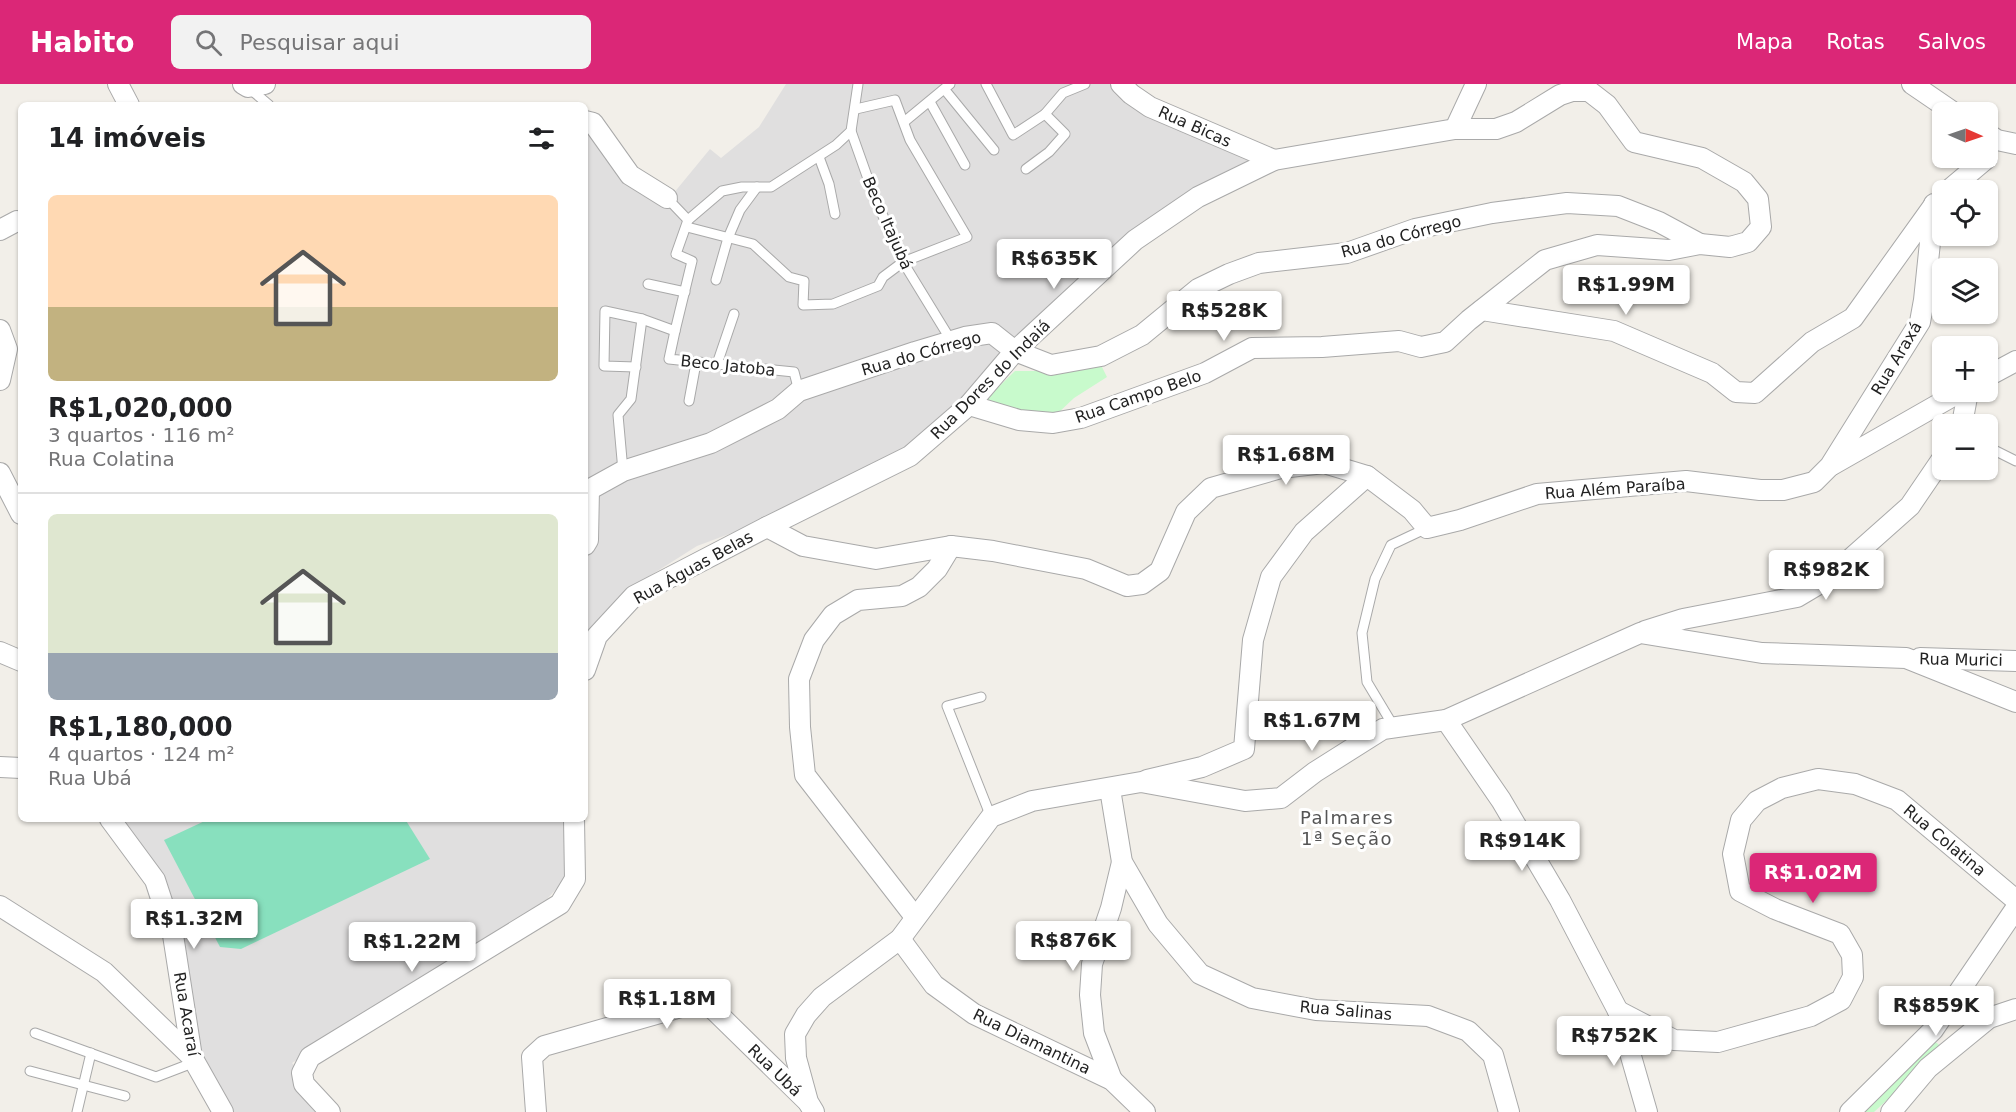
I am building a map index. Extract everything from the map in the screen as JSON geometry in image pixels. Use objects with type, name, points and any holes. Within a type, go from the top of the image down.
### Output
[{"type":"street","points":[[118,84],[127,102]]},
{"type":"street","name":"Rua Bicas","points":[[1121,84],[1150,107],[1274,160]]},
{"type":"street","points":[[1476,84],[1455,129],[1496,129],[1516,122],[1560,95],[1572,91],[1588,91],[1606,105],[1634,142],[1702,158],[1744,183],[1758,199],[1761,227],[1748,242],[1730,247],[1700,244],[1669,250],[1598,245],[1545,260],[1482,310]]},
{"type":"street","points":[[1912,84],[1938,102]]},
{"type":"street","points":[[588,122],[593,123],[630,175],[667,198]]},
{"type":"street","name":"Rua Dores do Indaiá","points":[[767,527],[910,456],[969,405],[1015,351],[1135,240],[1198,197],[1274,160],[1455,129]]},
{"type":"street","points":[[1959,180],[1972,168]]},
{"type":"street","name":"Rua do Córrego","points":[[588,489],[623,471],[711,443],[778,409],[800,391],[915,352],[965,338],[992,333],[1015,351],[1051,365],[1101,356],[1142,334],[1198,289],[1259,263],[1347,253],[1415,229],[1492,213],[1567,203],[1618,206],[1659,222],[1700,244]]},
{"type":"street","points":[[1482,310],[1614,331],[1712,373],[1736,392],[1755,393],[1812,342],[1853,318],[1932,208]]},
{"type":"street","name":"Rua Araxá","points":[[1830,466],[1920,322],[1932,241]]},
{"type":"street","name":"Rua Campo Belo","points":[[969,405],[1019,420],[1053,423],[1080,418],[1205,373],[1252,348],[1322,347],[1399,341],[1421,347],[1445,342],[1482,310]]},
{"type":"street","points":[[0,330],[4,348],[0,380]]},
{"type":"street","points":[[1998,371],[2016,361]]},
{"type":"street","points":[[1830,466],[1942,402]]},
{"type":"street","points":[[767,527],[803,546],[876,559],[951,546],[993,551],[1086,569],[1127,586],[1142,584],[1160,572],[1186,512],[1211,488],[1281,468],[1324,463],[1367,476],[1412,510],[1427,528]]},
{"type":"street","name":"Rua Além Paraíba","points":[[1427,528],[1460,520],[1537,494],[1686,481],[1783,490],[1814,482],[1830,466]]},
{"type":"street","points":[[0,473],[18,508]]},
{"type":"street","points":[[1141,782],[1245,801],[1281,798],[1315,772],[1383,729],[1446,720],[1640,633],[1683,619],[1797,597],[1829,578],[1910,506],[1932,474]]},
{"type":"street","points":[[811,1107],[796,1058],[795,1034],[806,1015],[822,997],[900,939],[991,817],[1032,801],[1110,789],[1202,767],[1244,749],[1253,640],[1270,577],[1304,532],[1367,476]]},
{"type":"street","name":"Rua Águas Belas","points":[[588,662],[597,636],[634,596],[767,527]]},
{"type":"street","points":[[915,917],[805,776],[800,727],[799,679],[814,640],[833,615],[858,600],[902,596],[919,587],[937,569],[951,546]]},
{"type":"street","name":"Rua Murici","points":[[1640,633],[1762,652],[2016,661]]},
{"type":"street","points":[[0,652],[18,660]]},
{"type":"street","points":[[1906,658],[2016,702]]},
{"type":"street","points":[[1446,720],[1513,820],[1560,900],[1618,1011],[1647,1112]]},
{"type":"street","points":[[0,767],[18,768]]},
{"type":"street","name":"Rua Colatina","points":[[1618,1011],[1674,1040],[1718,1042],[1811,1016],[1841,1000],[1853,978],[1852,955],[1840,934],[1775,909],[1740,891],[1733,854],[1741,820],[1757,801],[1782,788],[1818,779],[1856,784],[1897,800],[2016,900]]},
{"type":"street","name":"Rua Salinas","points":[[1110,789],[1122,862],[1158,924],[1200,974],[1252,998],[1316,1010],[1428,1016],[1468,1032],[1493,1055],[1509,1112]]},
{"type":"street","name":"Rua Acaraí","points":[[112,822],[155,880],[173,935],[194,1059],[223,1112]]},
{"type":"street","points":[[330,1112],[304,1084],[302,1073],[310,1057],[560,903],[575,879],[574,822]]},
{"type":"street","points":[[1112,1080],[1094,1033],[1090,995],[1092,964],[1111,908],[1122,862]]},
{"type":"street","points":[[0,906],[104,972],[194,1059]]},
{"type":"street","points":[[1850,1112],[1933,1029],[2016,908]]},
{"type":"street","name":"Rua Diamantina","points":[[900,939],[934,985],[974,1014],[1112,1080],[1145,1112]]},
{"type":"street","name":"Rua Ubá","points":[[536,1112],[532,1057],[544,1046],[695,1003],[710,1005],[811,1107]]},
{"type":"street","points":[[1891,1112],[1928,1068],[1989,1018],[2016,1009]]},
{"type":"lane","points":[[636,367],[604,366],[605,311],[642,319],[675,331],[692,261],[676,254],[688,223],[722,191],[742,187],[771,187],[836,145],[851,131],[858,84]]},
{"type":"lane","points":[[986,84],[1013,135],[1045,114],[1063,93],[1084,84]]},
{"type":"lane","points":[[252,85],[266,102]]},
{"type":"lane","points":[[904,122],[948,87],[994,150]]},
{"type":"lane","points":[[667,198],[688,223],[753,244],[789,277],[804,281],[803,305],[833,304],[878,286],[883,278],[903,262],[967,237],[910,140],[895,100],[856,109]]},
{"type":"lane","points":[[930,102],[965,165]]},
{"type":"lane","points":[[1026,169],[1049,152],[1065,134],[1045,114]]},
{"type":"lane","name":"Beco Itajubá","points":[[851,131],[873,193],[903,262],[952,342]]},
{"type":"lane","points":[[819,157],[829,184],[835,213]]},
{"type":"lane","points":[[716,279],[740,210],[757,187]]},
{"type":"lane","points":[[648,284],[685,292]]},
{"type":"lane","points":[[717,364],[734,314]]},
{"type":"lane","points":[[623,471],[618,415],[631,399],[642,319]]},
{"type":"lane","name":"Beco Jatoba","points":[[675,331],[669,359],[794,372],[800,391]]},
{"type":"lane","points":[[689,401],[696,363]]},
{"type":"lane","points":[[1998,452],[2016,461]]},
{"type":"lane","points":[[1395,727],[1367,682],[1362,633],[1375,579],[1391,545],[1427,528]]},
{"type":"lane","points":[[981,697],[946,706],[991,817]]},
{"type":"lane","points":[[35,1033],[156,1077],[194,1059]]},
{"type":"lane","points":[[77,1112],[91,1053]]},
{"type":"lane","points":[[30,1071],[125,1096]]},
{"type":"shaded area","points":[[786,84],[1136,84],[1142,92],[1273,150],[1144,231],[1018,355],[865,483],[697,546],[621,594],[588,649],[588,127],[628,166],[673,194],[710,149],[721,158],[759,127]]},
{"type":"shaded area","points":[[108,822],[580,822],[571,873],[547,899],[292,1063],[336,1112],[226,1112],[196,1062],[145,871]]},
{"type":"green space","points":[[1100,363],[1107,377],[1074,398],[1055,416],[1023,414],[983,402],[1015,371],[1077,371]]},
{"type":"green space","points":[[203,822],[407,822],[430,859],[241,949],[220,947],[164,840]]},
{"type":"green space","points":[[1933,1040],[1943,1048],[1874,1112],[1858,1112]]},
{"type":"district","name":"Palmares 1ª Seção","points":[[1347,828]]}]
